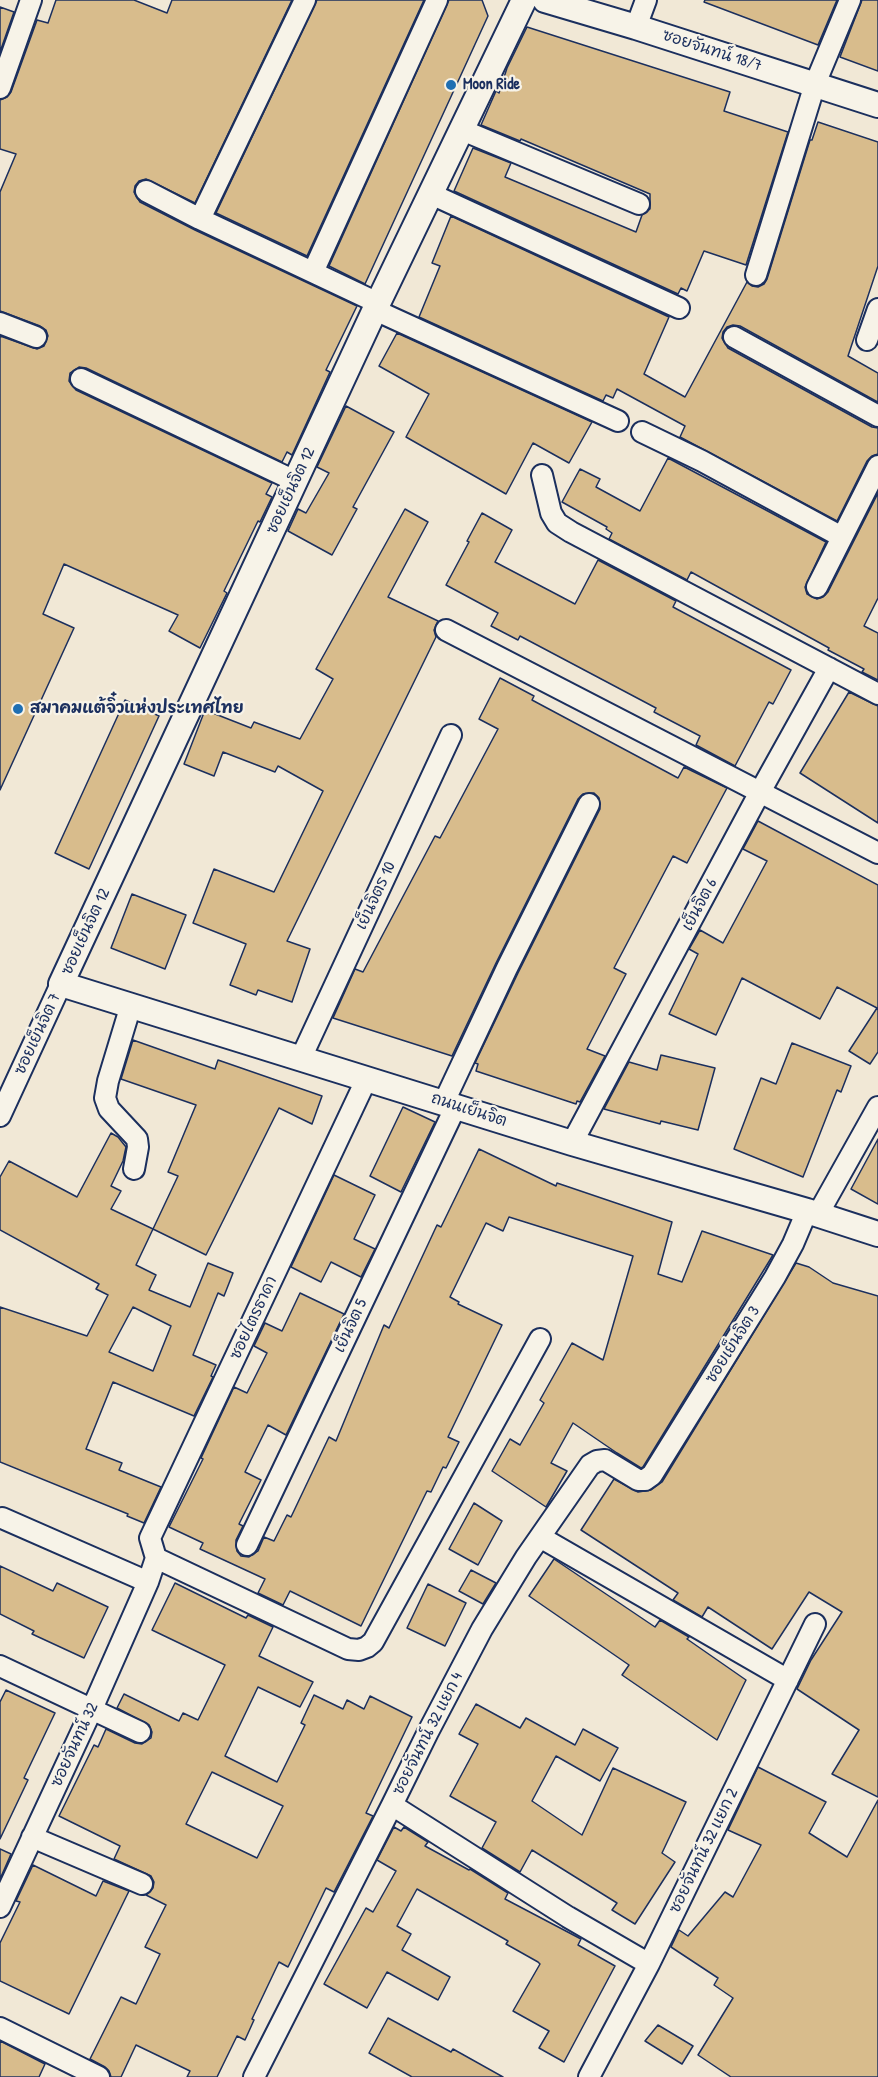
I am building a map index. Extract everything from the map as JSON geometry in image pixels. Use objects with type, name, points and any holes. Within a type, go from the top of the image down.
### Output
[{"type":"street","points":[[0,88],[31,0]]},
{"type":"street","points":[[200,219],[305,0]]},
{"type":"street","points":[[313,272],[437,0]]},
{"type":"street","name":"ซอยเย็นจิต 12","points":[[61,984],[295,481],[524,0]]},
{"type":"street","name":"ซอยจันทน์ 18/7","points":[[544,0],[636,27],[878,105]]},
{"type":"street","points":[[636,27],[646,0]]},
{"type":"street","points":[[756,275],[815,84],[850,0]]},
{"type":"street","points":[[462,130],[639,204]]},
{"type":"street","points":[[146,191],[313,272],[377,307],[618,421]]},
{"type":"street","points":[[431,194],[679,308]]},
{"type":"street","points":[[867,340],[878,309]]},
{"type":"street","points":[[0,323],[36,337]]},
{"type":"street","points":[[734,338],[878,416]]},
{"type":"street","points":[[81,379],[295,481]]},
{"type":"street","points":[[642,432],[702,461],[842,537]]},
{"type":"street","points":[[817,587],[878,466]]},
{"type":"street","points":[[542,476],[551,513],[557,523],[878,694]]},
{"type":"street","points":[[446,630],[878,853]]},
{"type":"street","name":"เย็นจิต 6","points":[[572,1143],[829,668]]},
{"type":"street","name":"เย็นจิตร 10","points":[[301,1058],[451,735]]},
{"type":"street","name":"เย็นจิต 5","points":[[247,1545],[450,1104],[507,968],[589,804]]},
{"type":"street","name":"ถนนเย็นจิต","points":[[61,984],[572,1143],[813,1212],[878,1234]]},
{"type":"street","name":"ซอยเย็นจิต 7","points":[[0,1116],[61,984]]},
{"type":"street","points":[[131,1005],[105,1098],[109,1109],[137,1139],[134,1169]]},
{"type":"street","name":"ซอยไตรธาดา","points":[[156,1558],[150,1538],[367,1078]]},
{"type":"street","name":"ซอยเย็นจิต 3","points":[[652,1475],[878,1107]]},
{"type":"street","points":[[156,1558],[348,1648],[359,1650],[367,1647],[373,1642],[540,1339]]},
{"type":"street","name":"ซอยจันทน์ 32 แยก 4","points":[[254,2077],[482,1629],[540,1537],[590,1465],[597,1461],[605,1460],[638,1480],[645,1480],[652,1475]]},
{"type":"street","points":[[2,1518],[148,1582]]},
{"type":"street","points":[[540,1537],[788,1680]]},
{"type":"street","name":"ซอยจันทน์ 32","points":[[0,1907],[92,1709],[148,1582],[156,1558]]},
{"type":"street","name":"ซอยจันทน์ 32 แยก 2","points":[[589,2077],[649,1964],[815,1624]]},
{"type":"street","points":[[0,1666],[140,1732]]},
{"type":"street","points":[[392,1805],[559,1911],[649,1964]]},
{"type":"street","points":[[32,1837],[142,1884]]},
{"type":"street","points":[[0,2028],[99,2077]]},
{"type":"building","points":[[56,0],[134,0],[167,13],[172,0],[292,0],[195,203],[146,179],[139,181],[134,192],[140,202],[357,306],[326,370],[330,372],[292,455],[287,452],[282,462],[86,368],[79,367],[70,373],[69,381],[76,390],[272,483],[266,494],[272,497],[224,591],[227,593],[200,648],[169,631],[178,615],[64,564],[43,614],[74,628],[0,790],[0,336],[37,349],[44,346],[48,336],[46,330],[40,326],[0,311],[0,192],[16,154],[0,149],[0,100],[11,92],[37,20],[48,23]]},
{"type":"building","points":[[317,0],[424,0],[307,256],[216,213]]},
{"type":"building","points":[[449,0],[482,0],[488,16],[365,284],[329,266]]},
{"type":"building","points":[[705,0],[837,0],[818,45],[704,2]]},
{"type":"building","points":[[862,0],[878,0],[878,71],[840,57]]},
{"type":"building","points":[[0,7],[14,12],[0,52]]},
{"type":"building","points":[[527,27],[730,92],[724,111],[788,132],[746,265],[704,251],[687,291],[681,288],[678,294],[454,191],[473,148],[511,163],[505,177],[636,232],[642,215],[650,209],[650,194],[521,139],[520,141],[481,125],[496,91],[499,93],[507,68]]},
{"type":"building","points":[[818,122],[878,142],[878,266],[848,356],[878,373],[878,402],[740,326],[727,327],[722,338],[728,348],[872,427],[878,428],[878,454],[867,461],[837,521],[680,437],[685,426],[617,389],[613,398],[606,395],[603,401],[419,317],[440,266],[432,263],[451,216],[669,317],[644,374],[685,397],[747,282],[758,287],[767,279],[810,140],[812,140]]},
{"type":"building","points":[[397,333],[592,422],[569,463],[533,443],[506,494],[406,437],[429,394],[379,366]]},
{"type":"building","points":[[346,406],[394,432],[353,507],[357,509],[332,555],[288,531],[298,509],[306,513],[329,473],[317,467]]},
{"type":"building","points":[[668,458],[826,542],[805,587],[807,594],[817,599],[828,592],[878,493],[878,598],[864,626],[878,633],[878,680],[862,672],[864,669],[828,650],[829,648],[691,572],[687,580],[609,539],[612,533],[606,529],[607,527],[562,502],[580,469],[600,479],[596,487],[640,511]]},
{"type":"building","points":[[405,509],[428,522],[388,597],[438,621],[434,630],[436,637],[287,941],[310,949],[292,1002],[258,990],[256,995],[230,985],[246,944],[193,923],[214,869],[274,892],[323,791],[278,766],[275,772],[223,752],[214,776],[184,764],[205,710],[251,728],[254,722],[300,739],[333,679],[316,669]]},
{"type":"building","points":[[482,513],[512,530],[495,562],[575,604],[598,560],[676,601],[673,607],[791,670],[773,704],[769,702],[735,766],[696,745],[700,736],[654,712],[656,708],[520,636],[518,640],[491,626],[498,613],[446,585]]},
{"type":"building","points":[[500,678],[534,696],[532,700],[678,778],[684,767],[727,788],[687,863],[673,856],[614,968],[626,974],[587,1049],[605,1056],[580,1102],[577,1101],[576,1104],[476,1071],[478,1064],[475,1063],[600,809],[599,798],[594,793],[583,794],[578,799],[452,1056],[333,1018],[355,969],[363,972],[435,836],[440,838],[498,729],[479,719]]},
{"type":"building","points":[[849,692],[878,706],[878,823],[800,773]]},
{"type":"building","points":[[125,700],[159,716],[89,869],[55,853]]},
{"type":"building","points":[[758,821],[878,885],[878,1052],[870,1064],[849,1051],[877,1008],[837,987],[820,1019],[742,978],[716,1035],[669,1014],[698,954],[689,949],[700,930],[723,943],[767,861],[743,849]]},
{"type":"building","points":[[132,894],[186,915],[165,969],[111,948]]},
{"type":"building","points":[[133,1040],[215,1069],[218,1060],[322,1096],[312,1124],[279,1108],[206,1255],[153,1229],[178,1176],[168,1172],[196,1105],[121,1079]]},
{"type":"building","points":[[792,1043],[851,1066],[841,1092],[837,1090],[803,1177],[734,1149],[761,1078],[776,1084]]},
{"type":"building","points":[[661,1055],[715,1068],[698,1130],[661,1121],[660,1124],[604,1109],[629,1062],[657,1070]]},
{"type":"building","points":[[403,1107],[435,1122],[401,1192],[370,1176]]},
{"type":"building","points":[[111,1133],[118,1137],[126,1147],[123,1161],[111,1186],[121,1191],[111,1209],[153,1229],[136,1265],[156,1275],[149,1290],[190,1307],[208,1263],[233,1273],[224,1296],[218,1293],[193,1355],[216,1365],[211,1376],[213,1377],[194,1416],[113,1382],[86,1449],[122,1463],[119,1470],[161,1487],[144,1523],[127,1516],[128,1514],[0,1462],[0,1307],[87,1336],[108,1295],[96,1289],[99,1284],[0,1230],[0,1177],[9,1161],[77,1197]],"holes":[[[133,1307],[171,1326],[153,1371],[109,1352]]]},
{"type":"building","points":[[878,1139],[878,1204],[851,1189]]},
{"type":"building","points":[[479,1149],[556,1186],[557,1183],[672,1222],[658,1274],[682,1282],[702,1231],[773,1255],[643,1467],[641,1468],[617,1453],[573,1423],[551,1463],[567,1471],[546,1507],[492,1471],[510,1439],[520,1445],[544,1403],[540,1400],[572,1343],[603,1360],[633,1256],[509,1217],[503,1231],[486,1223],[450,1297],[459,1302],[458,1304],[502,1325],[448,1437],[459,1442],[446,1468],[443,1467],[431,1492],[427,1491],[361,1626],[290,1591],[283,1605],[258,1593],[265,1579],[200,1549],[203,1543],[169,1527],[203,1459],[201,1458],[234,1387],[247,1393],[267,1353],[254,1346],[265,1323],[282,1331],[300,1293],[344,1314],[286,1435],[268,1425],[245,1472],[261,1480],[239,1524],[243,1526],[236,1540],[237,1551],[241,1556],[249,1557],[258,1551],[264,1537],[274,1541],[287,1515],[291,1517],[329,1437],[336,1441],[384,1325],[389,1328],[437,1225],[441,1227]]},
{"type":"building","points":[[334,1175],[375,1195],[354,1239],[375,1249],[361,1277],[331,1262],[321,1282],[291,1267]]},
{"type":"building","points":[[796,1263],[809,1267],[833,1283],[878,1296],[878,1797],[832,1774],[859,1730],[797,1689],[811,1660],[842,1612],[809,1592],[772,1649],[708,1607],[702,1617],[673,1600],[678,1593],[581,1530],[614,1479],[638,1492],[651,1490],[662,1482]]},
{"type":"building","points":[[474,1503],[502,1521],[478,1565],[449,1549]]},
{"type":"building","points":[[554,1559],[655,1627],[660,1620],[689,1637],[687,1639],[746,1680],[717,1740],[622,1675],[629,1665],[529,1596]]},
{"type":"building","points":[[0,1566],[53,1591],[57,1583],[108,1607],[84,1658],[32,1634],[34,1631],[0,1614]]},
{"type":"building","points":[[471,1570],[496,1583],[483,1604],[459,1591]]},
{"type":"building","points":[[175,1583],[246,1618],[248,1615],[273,1627],[259,1656],[313,1682],[300,1707],[258,1687],[225,1756],[277,1782],[305,1725],[301,1723],[314,1695],[343,1709],[347,1700],[364,1709],[370,1696],[412,1717],[366,1813],[373,1816],[334,1892],[326,1888],[288,1967],[279,1962],[252,2019],[254,2020],[245,2040],[237,2036],[217,2077],[187,2077],[190,2071],[136,2045],[121,2077],[111,2077],[105,2067],[90,2059],[121,1997],[136,2004],[160,1954],[145,1947],[166,1905],[146,1895],[153,1888],[154,1882],[151,1876],[114,1859],[120,1846],[59,1816],[94,1745],[98,1747],[106,1729],[135,1743],[142,1744],[151,1738],[152,1732],[149,1725],[117,1708],[124,1694],[179,1721],[183,1713],[198,1720],[225,1665],[152,1630]],"holes":[[[212,1772],[283,1806],[257,1858],[186,1824]]]},
{"type":"building","points":[[428,1584],[466,1603],[445,1646],[407,1628]]},
{"type":"building","points":[[6,1690],[55,1713],[24,1778],[28,1780],[0,1839],[0,1702]]},
{"type":"building","points":[[476,1704],[520,1728],[526,1718],[575,1745],[583,1729],[618,1748],[600,1781],[556,1756],[532,1801],[582,1835],[613,1768],[686,1802],[662,1853],[675,1862],[635,1924],[612,1910],[617,1903],[532,1850],[520,1872],[482,1848],[496,1822],[450,1796],[478,1744],[459,1734]]},
{"type":"building","points":[[758,1767],[826,1802],[809,1833],[847,1857],[878,1800],[878,2077],[731,2077],[698,2055],[733,1998],[714,1985],[718,1978],[671,1947],[679,1930],[688,1936],[725,1892],[733,1897],[761,1845],[728,1830]]},
{"type":"building","points":[[394,1827],[401,1831],[404,1827],[428,1842],[425,1846],[470,1869],[508,1893],[505,1899],[581,1939],[578,1945],[615,1966],[564,2062],[539,2048],[549,2031],[513,2011],[540,1964],[506,1944],[508,1941],[417,1889],[397,1926],[411,1934],[402,1950],[450,1977],[438,2000],[387,1972],[367,2008],[324,1984],[366,1908],[373,1912],[396,1871],[377,1860]]},
{"type":"building","points":[[0,1849],[11,1854],[0,1879]]},
{"type":"building","points":[[33,1865],[96,1896],[103,1881],[129,1891],[69,2014],[0,1981],[0,1943],[20,1902],[16,1901]]},
{"type":"building","points":[[388,2018],[451,2052],[453,2049],[503,2077],[412,2077],[369,2053]]},
{"type":"building","points":[[658,2025],[693,2046],[682,2064],[645,2041]]},
{"type":"building","points":[[0,2041],[45,2064],[39,2077],[0,2077]]},
{"type":"place","name":"Moon Ride","points":[[451,85]]},
{"type":"place","name":"สมาคมแต้จิ๋วแห่งประเทศไทย","points":[[18,709]]}]
